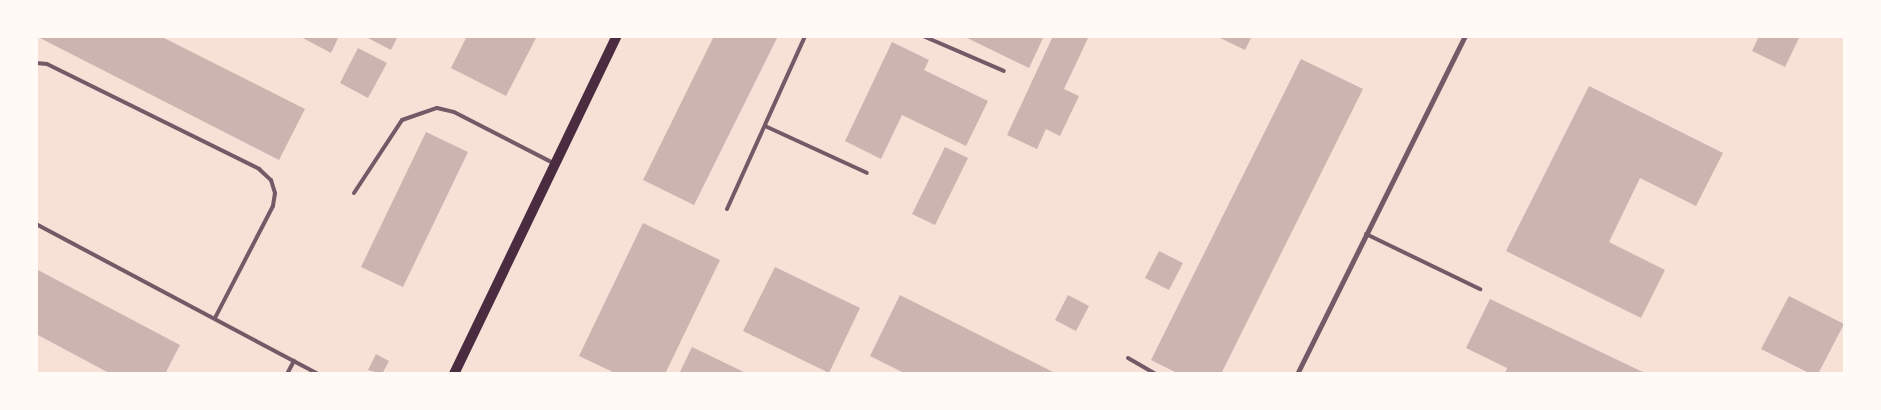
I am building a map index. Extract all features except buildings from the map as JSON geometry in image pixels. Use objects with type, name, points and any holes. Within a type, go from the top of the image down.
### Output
[{"type":"main road","points":[[454,374],[617,36]]},
{"type":"street","points":[[1297,374],[1465,36]]},
{"type":"lane","points":[[727,209],[805,36]]},
{"type":"lane","points":[[923,36],[1004,71]]},
{"type":"lane","points":[[36,63],[47,64],[259,169],[271,180],[274,193],[273,206],[215,318]]},
{"type":"lane","points":[[354,193],[402,120],[437,108],[454,112],[555,164]]},
{"type":"lane","points":[[765,126],[867,173]]},
{"type":"lane","points":[[36,224],[318,374]]},
{"type":"lane","points":[[1366,234],[1480,289]]},
{"type":"lane","points":[[1128,358],[1156,374]]},
{"type":"lane","points":[[287,374],[294,361]]}]
